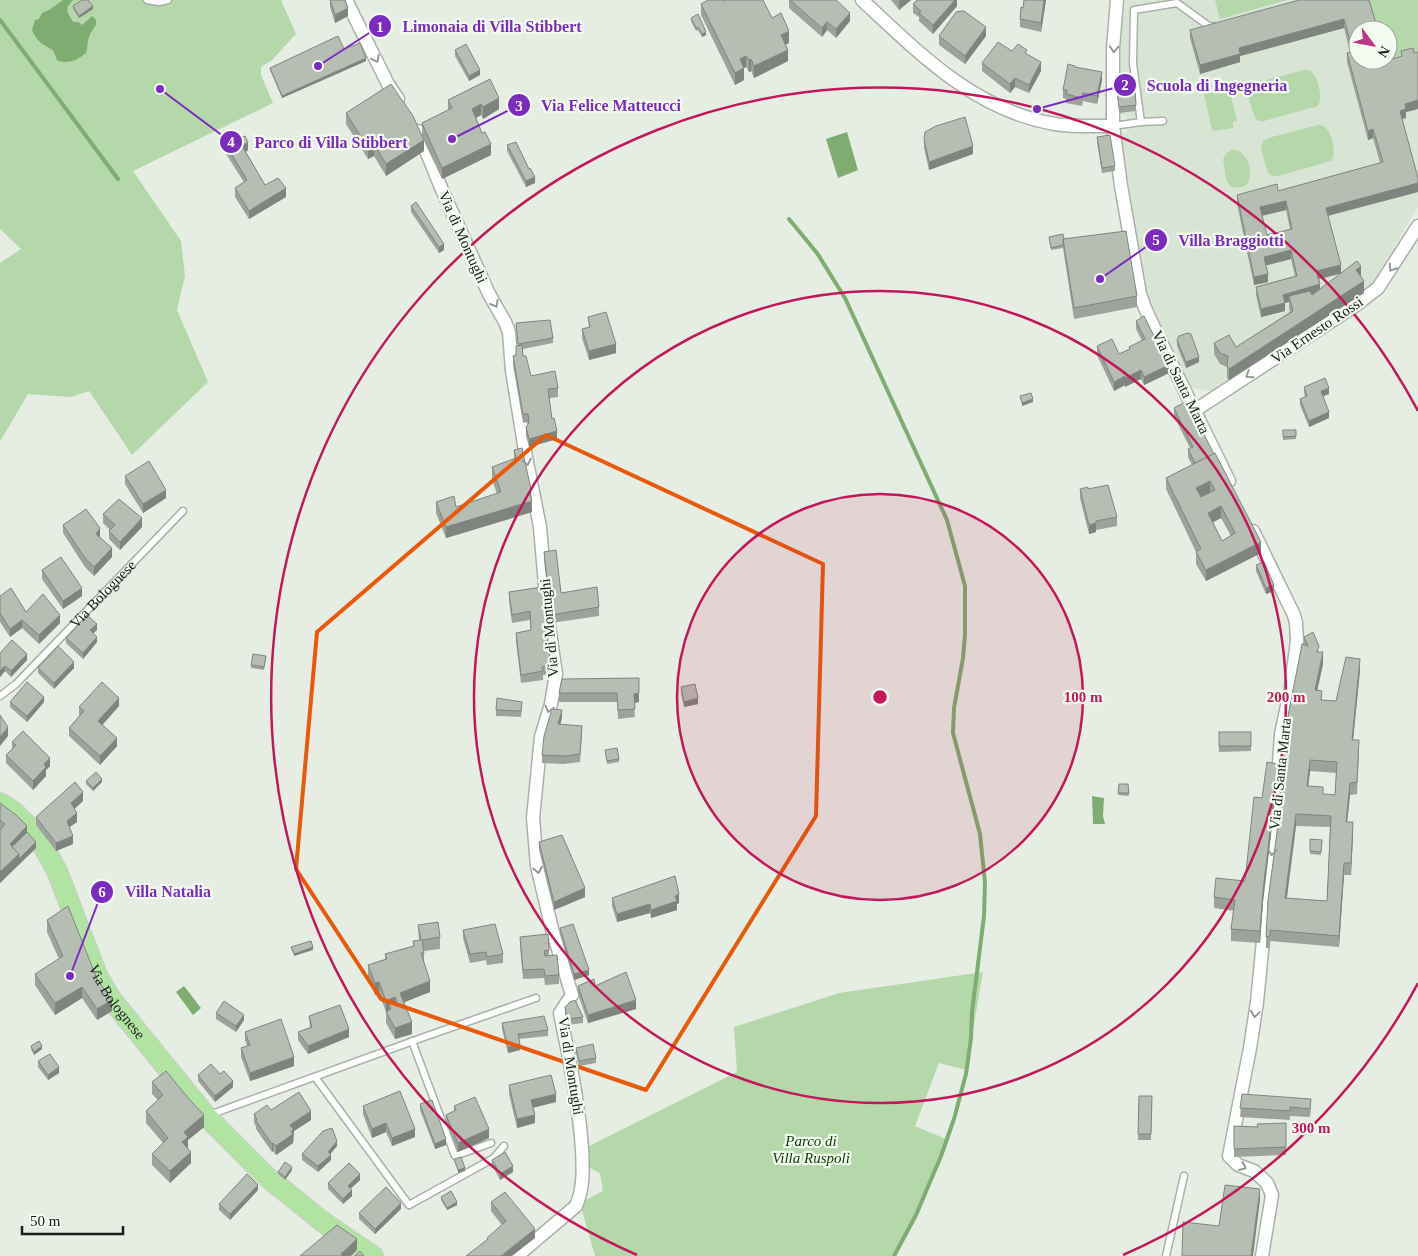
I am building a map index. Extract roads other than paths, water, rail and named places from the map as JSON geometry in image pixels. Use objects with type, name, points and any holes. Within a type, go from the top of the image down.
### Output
[{"type":"main road","name":"Via Bolognese","points":[[0,803],[14,812],[37,835],[57,871],[97,975],[111,999],[206,1116],[266,1176],[323,1222],[373,1256]]},
{"type":"street","points":[[346,0],[388,84],[403,108]]},
{"type":"street","points":[[862,0],[922,56],[974,94],[1003,109],[1034,119],[1066,126],[1113,126]]},
{"type":"street","name":"Via di Santa Marta","points":[[1117,0],[1113,48],[1113,126],[1121,186],[1140,294],[1152,324],[1234,490]]},
{"type":"street","name":"Via di Montughi","points":[[413,123],[489,294],[509,332],[512,371],[540,528],[548,618],[556,674],[551,704],[541,738],[533,818],[537,866],[552,929],[572,995],[560,1013],[580,1120],[583,1169],[580,1196],[576,1206],[517,1256]]},
{"type":"street","name":"Via Ernesto Rossi","points":[[1194,411],[1356,305],[1378,288],[1418,226]]},
{"type":"street","name":"Via di Santa Marta","points":[[1246,516],[1288,603],[1296,623],[1297,640],[1292,687],[1281,734],[1276,807],[1257,1002],[1229,1156],[1238,1165],[1254,1171],[1270,1188],[1272,1195],[1262,1256]]},
{"type":"lane","points":[[148,0],[159,2],[168,0]]},
{"type":"lane","points":[[1141,122],[1133,64],[1134,10],[1177,3],[1210,27],[1220,24]]},
{"type":"lane","points":[[1113,126],[1163,121]]},
{"type":"lane","name":"Via Bolognese","points":[[0,696],[16,684],[183,511]]},
{"type":"lane","points":[[206,1116],[536,998]]},
{"type":"lane","points":[[412,1041],[455,1156],[491,1142]]},
{"type":"lane","points":[[315,1077],[409,1205],[494,1158],[504,1146]]},
{"type":"lane","points":[[1166,1256],[1184,1176]]},
{"type":"waterway","points":[[0,20],[118,179]]},
{"type":"waterway","points":[[789,219],[817,253],[845,298],[947,520],[965,586],[965,635],[954,708],[953,733],[980,834],[985,883],[984,916],[966,1074],[954,1119],[941,1156],[916,1215],[894,1256]]},
{"type":"place","name":"Limonaia di Villa Stibbert","points":[[318,66]]},
{"type":"place","name":"Parco di Villa Stibbert","points":[[160,89]]},
{"type":"place","name":"Scuola di Ingegneria","points":[[1037,109]]},
{"type":"place","name":"Via Felice Matteucci","points":[[452,139]]},
{"type":"place","name":"Villa Braggiotti","points":[[1100,279]]},
{"type":"place","name":"Villa Natalia","points":[[70,976]]},
{"type":"park label","name":"Parco di Villa Ruspoli","points":[[811,1150]]}]
